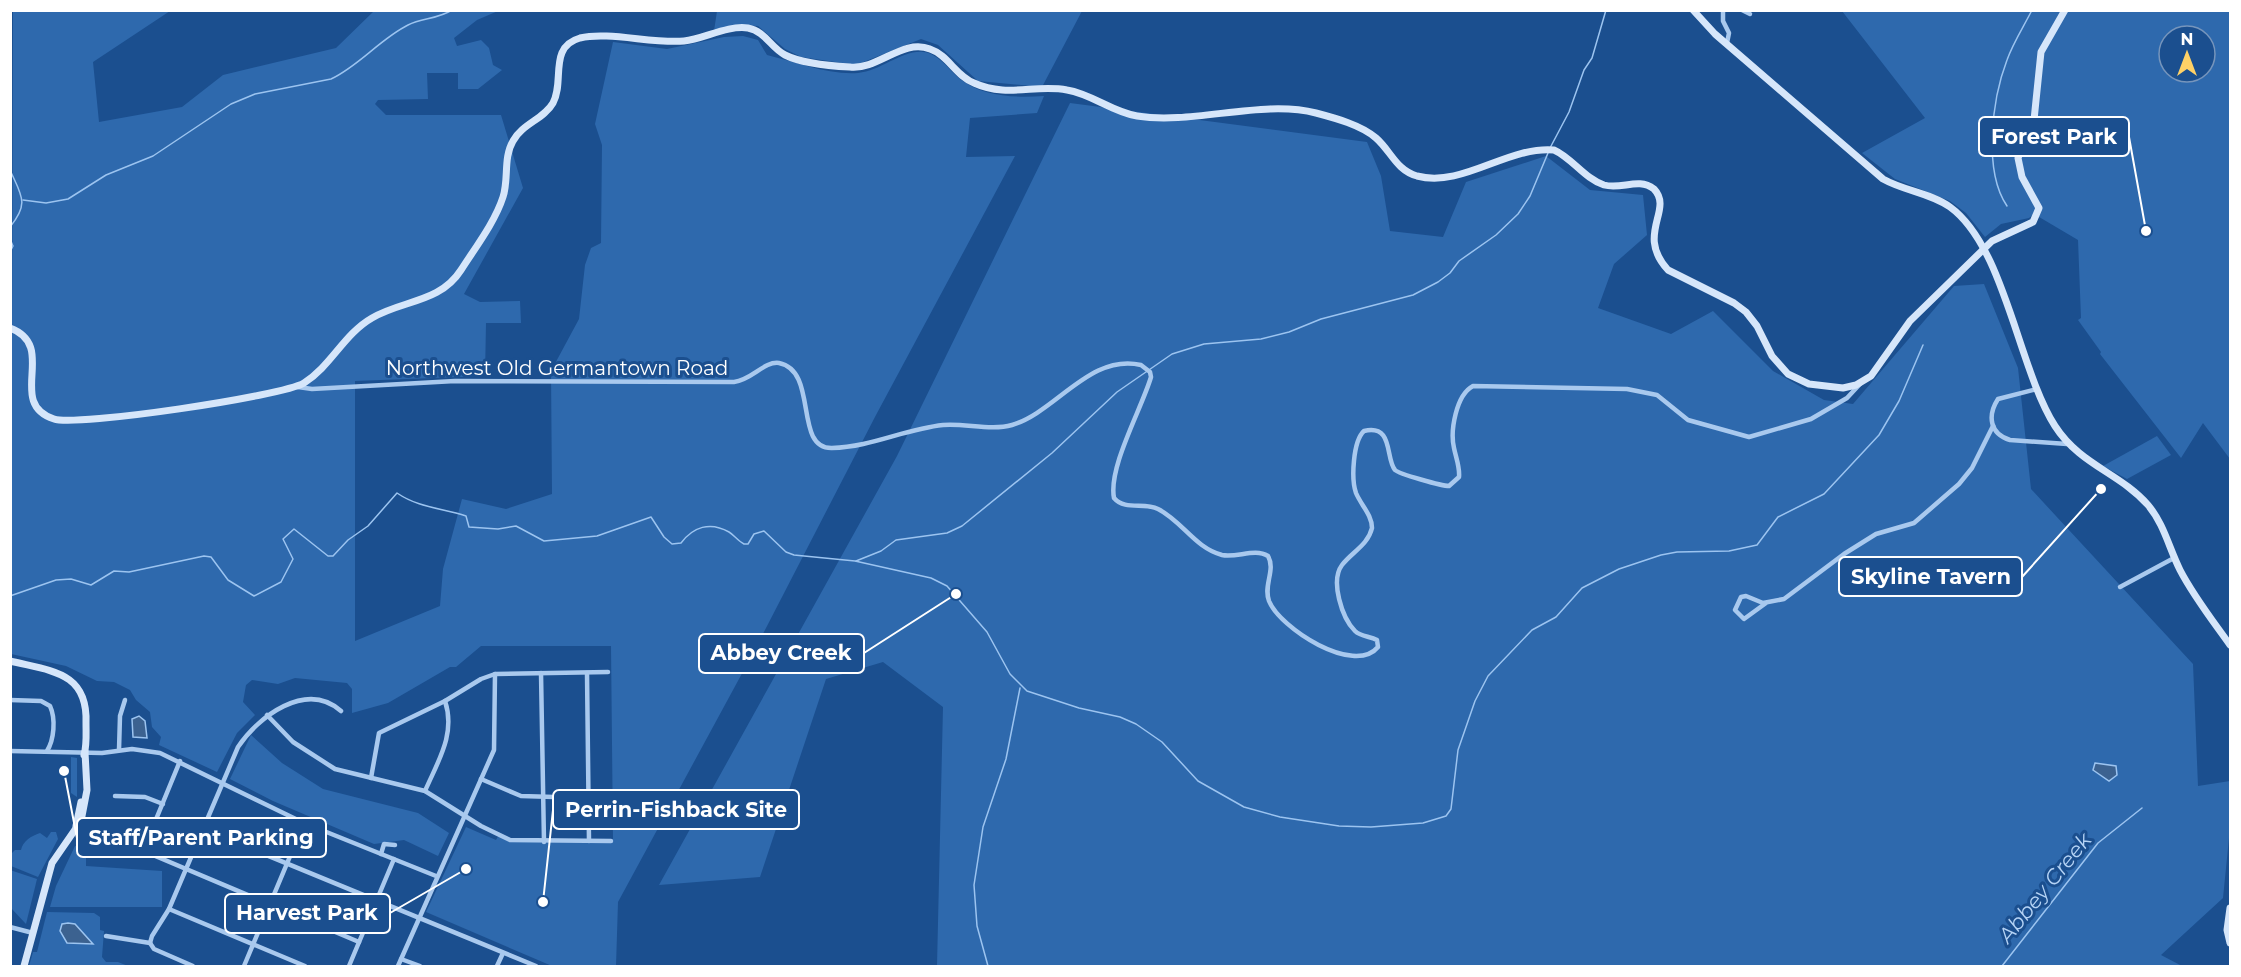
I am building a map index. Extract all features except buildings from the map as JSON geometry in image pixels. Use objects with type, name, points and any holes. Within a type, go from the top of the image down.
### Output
[{"type":"main road","points":[[1693,10],[1727,43],[1883,179],[1900,188],[1949,206],[1965,223],[1983,249],[2050,418],[2067,444],[2080,456],[2144,501],[2157,518],[2174,558],[2193,592],[2230,645]]},
{"type":"main road","points":[[10,328],[24,335],[32,348],[30,382],[34,402],[41,412],[56,420],[109,417],[229,400],[297,386],[318,372],[354,332],[369,320],[435,294],[455,279],[502,199],[512,141],[554,101],[558,90],[559,59],[570,43],[591,37],[682,41],[746,28],[760,33],[777,50],[790,57],[848,67],[866,68],[909,48],[927,48],[939,54],[962,76],[980,85],[1012,92],[1066,90],[1135,116],[1308,111],[1373,135],[1402,169],[1420,177],[1458,174],[1529,151],[1554,150],[1600,184],[1612,186],[1643,183],[1657,191],[1661,203],[1653,236],[1661,262],[1675,275],[1734,303],[1746,312],[1772,356],[1788,374],[1809,384],[1844,388],[1861,382],[1877,370],[1910,321],[1983,249],[1999,236],[2030,224],[2038,213],[2036,200],[2019,171],[2018,158],[2034,120],[2041,52],[2065,10]]},
{"type":"main road","points":[[10,661],[62,675],[79,688],[87,705],[85,752],[76,826],[52,863],[24,966]]},
{"type":"main road","points":[[2230,908],[2227,930],[2230,943]]},
{"type":"street","points":[[1723,10],[1723,21],[1729,33],[1727,43]]},
{"type":"street","points":[[1742,10],[1750,14]]},
{"type":"street","name":"Northwest Old Germantown Road","points":[[297,386],[312,388],[455,381],[734,382],[750,378],[765,366],[779,363],[791,370],[800,382],[813,439],[822,447],[830,448],[876,443],[944,425],[1011,425],[1098,371],[1116,365],[1141,365],[1150,372],[1151,377],[1124,447],[1114,486],[1114,498],[1124,504],[1160,510],[1197,542],[1217,553],[1234,556],[1260,553],[1268,556],[1272,565],[1268,594],[1273,607],[1305,638],[1334,652],[1348,655],[1368,653],[1378,647],[1377,640],[1361,635],[1352,627],[1336,586],[1340,568],[1362,546],[1372,528],[1355,485],[1358,438],[1364,431],[1376,431],[1387,441],[1392,464],[1398,472],[1449,486],[1460,477],[1453,439],[1459,405],[1462,395],[1473,386],[1627,389],[1648,392],[1666,402],[1688,420],[1749,437],[1811,419],[1847,398],[1861,382]]},
{"type":"street","points":[[2037,389],[1998,399],[1991,412],[1997,434],[2010,440],[2067,444]]},
{"type":"street","points":[[1766,603],[1741,597],[1735,610],[1744,619],[1766,603],[1784,599],[1844,554],[1876,534],[1917,521],[1959,484],[1972,468],[1993,426]]},
{"type":"street","points":[[2120,587],[2174,558]]},
{"type":"street","points":[[372,778],[379,733],[445,701],[481,679],[495,674],[609,672]]},
{"type":"street","points":[[541,673],[544,842]]},
{"type":"street","points":[[587,673],[589,842]]},
{"type":"street","points":[[398,966],[436,876],[494,750],[495,674]]},
{"type":"street","points":[[10,700],[41,701],[50,706],[53,714],[52,741],[46,751]]},
{"type":"street","points":[[119,750],[120,716],[125,700]]},
{"type":"street","points":[[150,944],[152,936],[169,909],[244,738],[267,715],[278,708],[303,701],[328,703],[341,711]]},
{"type":"street","points":[[425,791],[449,734],[449,717],[445,701]]},
{"type":"street","points":[[267,715],[293,741],[323,763],[342,772],[425,791],[464,816],[510,840],[611,841]]},
{"type":"street","points":[[52,741],[58,752]]},
{"type":"street","points":[[10,751],[153,751],[180,761],[304,823],[436,876]]},
{"type":"street","points":[[143,851],[180,761]]},
{"type":"street","points":[[481,779],[521,796],[588,798]]},
{"type":"street","points":[[116,796],[145,797],[163,804]]},
{"type":"street","points":[[244,966],[304,823]]},
{"type":"street","points":[[203,830],[536,966]]},
{"type":"street","points":[[108,836],[359,942]]},
{"type":"street","points":[[381,854],[384,844],[395,845]]},
{"type":"street","points":[[349,966],[394,859]]},
{"type":"street","points":[[169,909],[305,966]]},
{"type":"street","points":[[10,927],[33,933]]},
{"type":"street","points":[[106,936],[130,938],[150,944]]},
{"type":"street","points":[[150,944],[154,949],[193,966]]},
{"type":"street","points":[[497,966],[503,953]]},
{"type":"street","points":[[401,958],[420,966]]},
{"type":"shaded area","points":[[13,11],[170,11],[93,62],[99,122],[182,107],[223,75],[336,48],[374,11],[498,11],[477,20],[454,38],[457,46],[481,40],[489,48],[493,65],[502,70],[478,89],[458,89],[458,73],[427,73],[428,99],[378,100],[375,104],[386,115],[501,115],[523,188],[464,294],[480,302],[520,301],[521,323],[486,323],[485,376],[355,381],[355,641],[440,606],[443,569],[462,499],[506,509],[552,494],[551,371],[579,319],[585,265],[591,248],[601,243],[602,145],[595,124],[613,42],[667,49],[724,37],[743,36],[758,40],[767,55],[824,70],[847,73],[875,69],[907,54],[923,52],[934,55],[960,79],[979,90],[1000,95],[1044,96],[1037,113],[970,118],[966,157],[1015,156],[876,415],[752,655],[618,902],[616,966],[552,966],[426,912],[466,827],[496,840],[499,835],[512,840],[613,841],[611,646],[481,646],[456,667],[450,667],[388,703],[352,713],[352,689],[347,683],[295,678],[278,684],[252,680],[246,685],[243,702],[255,715],[237,733],[217,772],[159,745],[161,737],[152,727],[150,712],[136,700],[130,690],[114,682],[97,681],[66,666],[11,654]]},
{"type":"shaded area","points":[[717,11],[1082,11],[1042,87],[978,81],[938,45],[921,39],[856,65],[801,57],[785,49],[758,26],[739,25],[714,31]]},
{"type":"shaded area","points":[[1842,11],[2230,11],[2230,459],[2203,423],[2181,458],[2100,354],[2101,352],[2078,320],[2081,318],[2078,240],[2034,214],[2029,218],[2001,224],[1985,237],[1966,213],[1950,201],[1895,179],[1862,153],[1925,118]]},
{"type":"shaded area","points":[[1070,103],[1367,142],[1381,176],[1390,231],[1443,237],[1466,182],[1546,156],[1590,190],[1643,195],[1647,235],[1614,264],[1598,308],[1671,334],[1713,311],[1773,371],[1824,400],[1853,404],[1954,286],[1984,284],[2018,368],[2031,489],[2193,664],[2198,786],[2230,781],[2230,828],[2223,898],[2161,955],[2182,966],[937,966],[943,707],[883,662],[826,679],[760,877],[659,885],[897,456]]},
{"type":"shaded area","points":[[2157,436],[2171,455],[2127,479],[2103,466]]},
{"type":"shaded area","points":[[139,716],[145,721],[147,738],[133,737],[132,719]]},
{"type":"shaded area","points":[[251,735],[282,763],[323,789],[418,813],[449,833],[438,856],[404,840],[374,844],[273,801],[230,779]]},
{"type":"shaded area","points":[[71,757],[77,758],[77,797],[71,793]]},
{"type":"shaded area","points":[[2095,763],[2116,766],[2117,775],[2109,781],[2093,770]]},
{"type":"shaded area","points":[[51,832],[56,832],[58,839],[38,877],[11,866],[11,854],[15,850],[21,850],[26,841],[40,833],[47,838]]},
{"type":"shaded area","points":[[75,846],[86,848],[86,866],[162,871],[162,907],[50,907],[56,886]]},
{"type":"shaded area","points":[[10,870],[37,879],[26,924],[11,908]]},
{"type":"shaded area","points":[[47,912],[94,913],[100,917],[100,930],[104,931],[102,957],[106,962],[118,962],[128,966],[29,966],[33,952],[37,952]]},
{"type":"shaded area","points":[[62,924],[75,924],[93,944],[67,943],[60,931]]},
{"type":"waterway","points":[[23,200],[46,203],[68,199],[106,175],[153,156],[231,104],[255,94],[331,79],[351,67],[398,31],[413,23],[452,10]]},
{"type":"waterway","points":[[1550,148],[1569,112],[1584,70],[1592,58],[1606,10]]},
{"type":"waterway","points":[[2007,206],[1999,191],[1992,155],[1994,114],[2007,60],[2032,10]]},
{"type":"waterway","points":[[856,561],[881,551],[896,540],[947,533],[962,526],[1052,453],[1117,392],[1172,354],[1204,344],[1261,339],[1289,332],[1321,319],[1413,295],[1438,282],[1450,273],[1459,261],[1496,235],[1518,214],[1530,196],[1548,153]]},
{"type":"waterway","points":[[10,170],[22,199],[20,211],[10,227]]},
{"type":"waterway","points":[[10,239],[13,246],[10,252]]},
{"type":"waterway","points":[[10,281],[10,310]]},
{"type":"waterway","name":"Abbey Creek","points":[[10,596],[56,580],[71,579],[91,585],[114,571],[129,572],[204,556],[211,557],[228,580],[254,596],[281,582],[293,559],[283,539],[294,529],[328,556],[333,556],[348,540],[368,526],[397,493],[422,505],[466,516],[469,527],[498,529],[516,526],[544,541],[597,536],[651,517],[664,537],[672,544],[681,543],[691,533],[709,526],[729,532],[744,544],[748,544],[754,534],[764,531],[786,552],[794,555],[855,561],[931,578],[947,586],[987,632],[1010,674],[1027,691],[1079,708],[1120,717],[1136,724],[1162,742],[1198,781],[1244,807],[1280,817],[1339,826],[1371,827],[1423,823],[1446,816],[1451,809],[1458,750],[1475,701],[1488,676],[1532,630],[1556,617],[1582,588],[1619,569],[1677,552],[1729,551],[1757,545],[1778,517],[1824,494],[1879,435],[1899,401],[1923,345]]},
{"type":"waterway","name":"Abbey Creek","points":[[988,966],[977,926],[974,885],[983,827],[1006,759],[1020,688]]},
{"type":"waterway","name":"Abbey Creek","points":[[2002,966],[2098,843],[2142,808]]},
{"type":"place","name":"Forest Park","points":[[2146,231]]},
{"type":"place","name":"Skyline Tavern","points":[[2101,489]]},
{"type":"place","name":"Abbey Creek","points":[[956,594]]},
{"type":"place","name":"Staff/Parent Parking","points":[[64,771]]},
{"type":"place","name":"Harvest Park","points":[[466,869]]},
{"type":"place","name":"Perrin-Fishback Site","points":[[543,902]]}]
